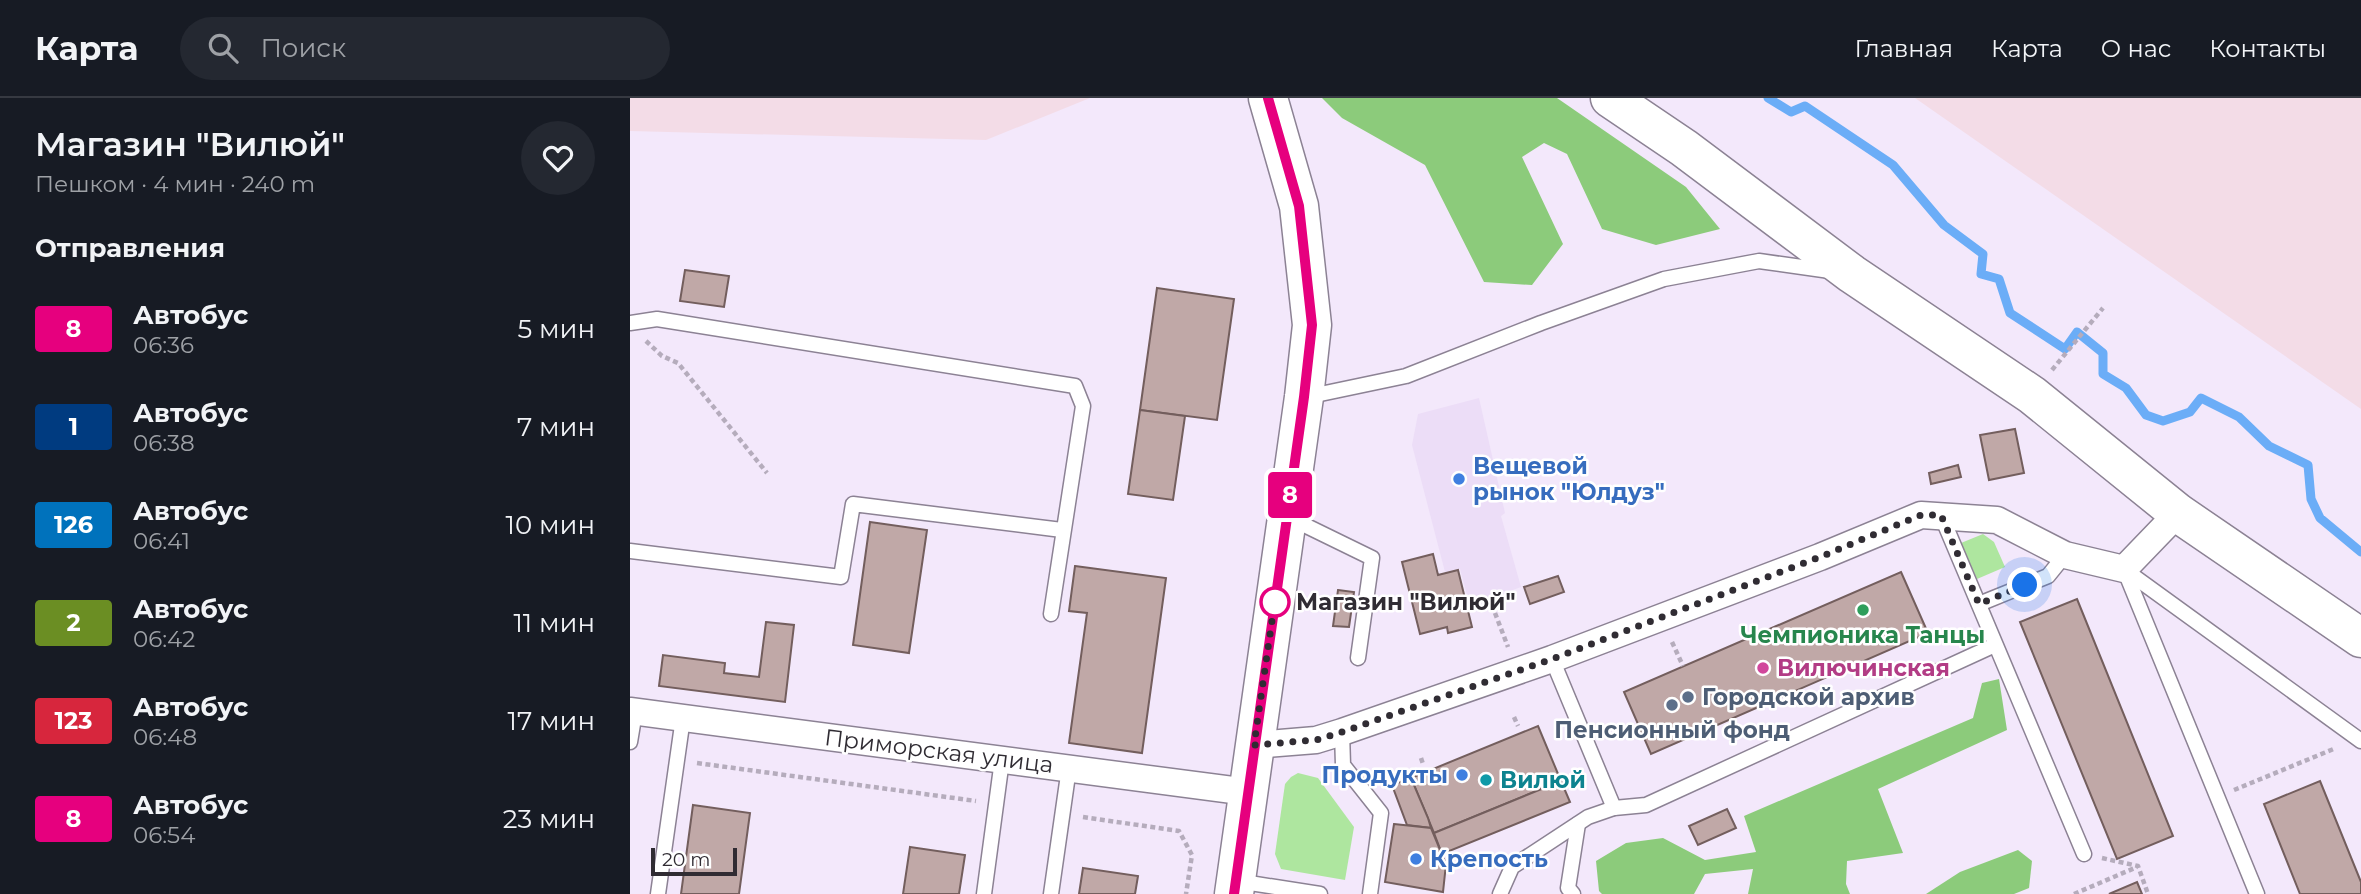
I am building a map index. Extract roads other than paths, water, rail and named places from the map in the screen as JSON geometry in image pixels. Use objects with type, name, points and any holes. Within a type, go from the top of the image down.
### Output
[{"type":"street","points":[[1235,888],[1312,325],[1299,206],[1268,98]]},
{"type":"street","points":[[1610,98],[1684,148],[1852,274],[2032,395],[2178,513],[2361,638]]},
{"type":"street","points":[[1254,745],[1316,740],[1342,732],[1552,659],[1820,557],[1921,515],[1997,520],[2065,555],[2124,569],[2178,513]]},
{"type":"street","name":"Приморская улица","points":[[632,711],[1248,792]]},
{"type":"lane","points":[[1304,397],[1406,376],[1541,323],[1664,279],[1759,261],[1852,274]]},
{"type":"lane","points":[[634,328],[657,319],[1075,386],[1083,406],[1051,614]]},
{"type":"lane","points":[[630,551],[841,577],[853,504],[1062,530]]},
{"type":"lane","points":[[1941,515],[2084,854]]},
{"type":"lane","points":[[1287,517],[1371,558],[1358,658]]},
{"type":"lane","points":[[1979,604],[2048,576],[2065,555]]},
{"type":"lane","points":[[2124,569],[2360,740]]},
{"type":"lane","points":[[2124,569],[2257,894]]},
{"type":"lane","points":[[1500,894],[1512,866],[1588,817],[1614,808],[1646,805],[1995,645]]},
{"type":"lane","points":[[1552,659],[1614,808]]},
{"type":"lane","points":[[630,742],[632,711]]},
{"type":"lane","points":[[658,894],[683,718]]},
{"type":"lane","points":[[1342,732],[1343,765],[1381,813],[1370,894]]},
{"type":"lane","points":[[984,894],[1002,760]]},
{"type":"lane","points":[[1052,894],[1069,768]]},
{"type":"lane","points":[[1573,894],[1568,888],[1578,824]]},
{"type":"lane","points":[[1235,888],[1320,894]]},
{"type":"waterway","points":[[1768,98],[1791,112],[1805,106],[1893,165],[1944,225],[1983,254],[1981,274],[1999,279],[2010,313],[2065,349],[2077,332],[2103,353],[2103,374],[2126,388],[2146,415],[2163,421],[2190,412],[2201,398],[2239,417],[2269,446],[2308,465],[2311,499],[2320,518],[2361,552]]},
{"type":"place","name":"Вещевой рынок \"Юлдуз\"","points":[[1459,479]]},
{"type":"place","name":"Магазин \"Вилюй\"","points":[[1275,602]]},
{"type":"place","name":"Чемпионика Танцы","points":[[1863,610]]},
{"type":"place","name":"Вилючинская","points":[[1763,668]]},
{"type":"place","name":"Городской архив","points":[[1688,697]]},
{"type":"place","name":"Пенсионный фонд","points":[[1672,705]]},
{"type":"place","name":"Продукты","points":[[1462,775]]},
{"type":"place","name":"Вилюй","points":[[1486,780]]},
{"type":"place","name":"Крепость","points":[[1416,859]]}]
